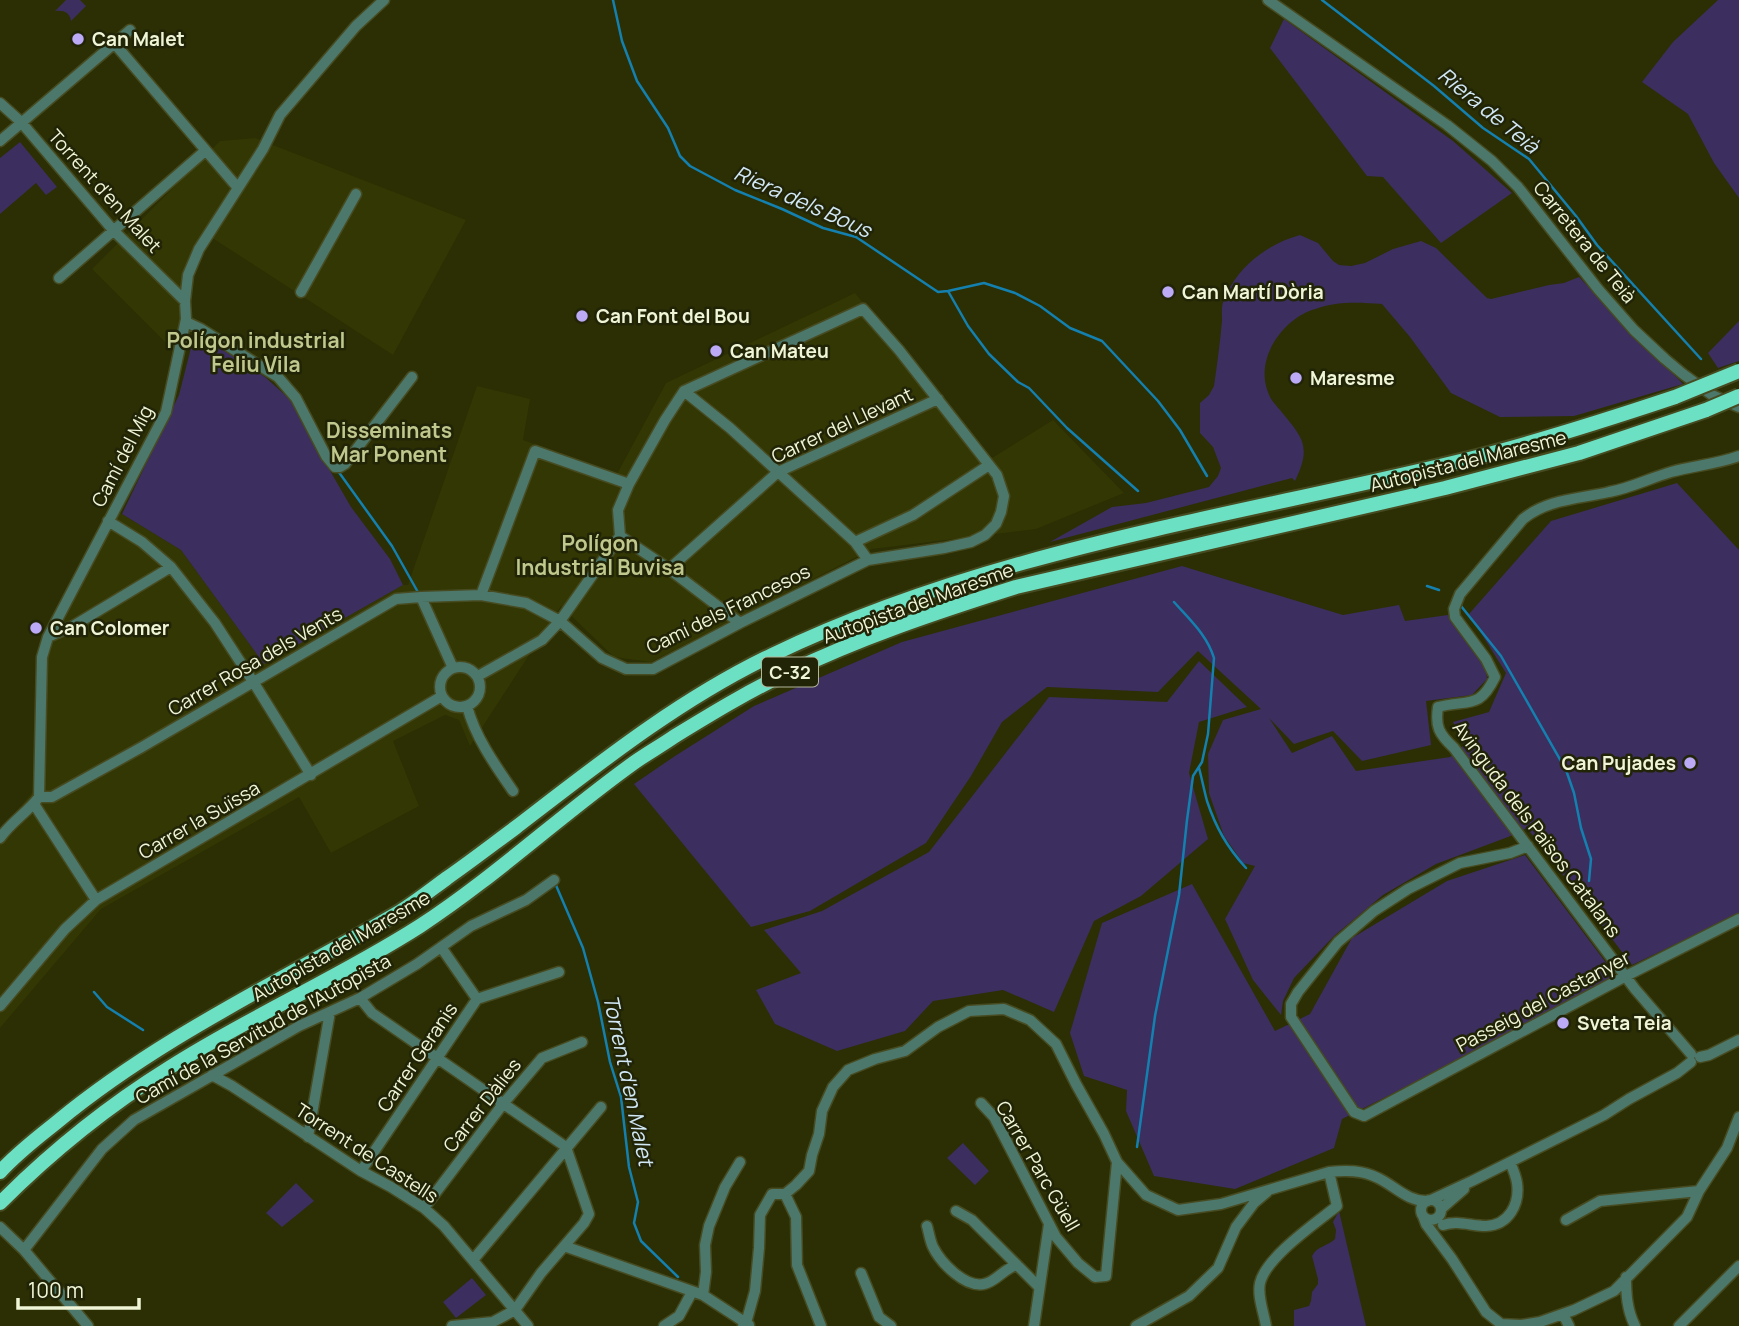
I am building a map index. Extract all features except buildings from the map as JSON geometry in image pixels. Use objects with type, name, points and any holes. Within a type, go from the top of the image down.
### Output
[{"type":"highway","name":"Autopista del Maresme","points":[[0,1172],[84,1100],[159,1048],[408,907],[625,743],[690,699],[771,655],[855,619],[1022,562],[1476,457],[1576,430],[1675,397],[1739,371]]},
{"type":"highway","name":"Autopista del Maresme","points":[[0,1203],[27,1176],[95,1119],[169,1068],[420,926],[498,869],[635,761],[717,710],[785,674],[865,639],[957,605],[1016,587],[1445,488],[1579,453],[1706,410],[1739,396]]},
{"type":"street","name":"Camí del Mig","points":[[37,800],[42,657],[48,637],[166,412],[186,322],[188,275],[198,249],[263,149],[280,115],[356,26],[384,0]]},
{"type":"street","name":"Carretera de Teià","points":[[1268,0],[1437,118],[1492,161],[1518,187],[1598,289],[1634,330],[1683,374],[1712,395],[1739,407]]},
{"type":"street","points":[[0,141],[130,30]]},
{"type":"street","points":[[114,43],[238,188]]},
{"type":"street","name":"Torrent d'en Malet","points":[[0,103],[21,122],[113,230],[185,301]]},
{"type":"street","points":[[59,278],[205,151]]},
{"type":"street","points":[[301,292],[356,194]]},
{"type":"street","points":[[478,676],[542,640],[560,621],[620,536],[618,510],[629,484],[684,391],[863,309],[989,465],[914,515],[855,542]]},
{"type":"street","points":[[186,322],[278,377],[296,398],[326,456],[335,467],[345,464],[412,377]]},
{"type":"street","points":[[684,391],[730,428],[855,542],[868,561]]},
{"type":"street","name":"Carrer del Llevant","points":[[669,569],[778,472],[938,400]]},
{"type":"street","points":[[481,595],[535,450],[629,484]]},
{"type":"street","name":"Avinguda dels Països Catalans","points":[[1694,1058],[1626,976],[1444,738],[1436,722],[1438,707],[1478,700],[1488,692],[1495,677],[1486,659],[1455,617],[1454,609],[1460,594],[1523,519],[1534,510],[1553,503],[1634,486],[1670,472],[1739,456]]},
{"type":"street","name":"Camí dels Francesos","points":[[421,597],[481,595],[526,603],[560,621],[602,658],[626,668],[653,668],[740,622],[868,561],[971,542],[985,535],[996,524],[1004,496],[997,475],[989,465]]},
{"type":"street","points":[[108,521],[142,542],[171,567],[215,624],[254,682],[310,775]]},
{"type":"street","points":[[620,536],[740,622]]},
{"type":"street","points":[[48,637],[73,626],[171,567]]},
{"type":"street","points":[[421,597],[453,668]]},
{"type":"street","name":"Carrer Rosa dels Vents","points":[[37,800],[52,797],[396,599],[421,597]]},
{"type":"street","points":[[453,668],[467,668],[478,676],[480,694],[467,706],[453,706],[442,696],[440,690],[443,677],[453,668]]},
{"type":"street","name":"Carrer la Suïssa","points":[[0,1006],[65,929],[96,900],[442,696]]},
{"type":"street","points":[[467,706],[498,772],[513,791]]},
{"type":"street","points":[[0,838],[37,800],[96,900]]},
{"type":"street","name":"Passeig del Castanyer","points":[[1528,846],[1510,853],[1460,863],[1408,889],[1374,911],[1338,942],[1298,992],[1291,1004],[1291,1017],[1354,1112],[1364,1116],[1739,919]]},
{"type":"street","name":"Camí de la Servitud de l'Autopista","points":[[24,1250],[102,1149],[134,1120],[299,1026],[360,998],[417,964],[471,926],[526,900],[554,880]]},
{"type":"street","points":[[441,947],[477,999]]},
{"type":"street","name":"Carrer Geranis","points":[[361,1171],[477,999],[559,972]]},
{"type":"street","points":[[360,998],[372,1013],[566,1147],[589,1214],[515,1310],[493,1322],[452,1326]]},
{"type":"street","points":[[564,1246],[698,1294],[746,1325],[755,1291],[760,1215],[772,1194],[785,1194],[808,1171],[819,1134],[822,1111],[834,1087],[848,1070],[905,1051],[938,1027],[969,1011],[1004,1009],[1030,1020],[1056,1044],[1117,1162],[1146,1195],[1178,1210],[1222,1204],[1326,1173],[1357,1171],[1380,1179],[1410,1198],[1429,1200],[1604,1115],[1677,1073],[1694,1058],[1709,1055],[1739,1040]]},
{"type":"street","points":[[308,1137],[330,1012]]},
{"type":"street","name":"Carrer Dàlies","points":[[424,1208],[503,1104],[542,1058],[582,1042]]},
{"type":"street","name":"Torrent de Castells","points":[[212,1075],[233,1086],[361,1171],[391,1186],[424,1208],[444,1226],[528,1326]]},
{"type":"street","name":"Carrer Parc Güell","points":[[981,1103],[993,1117],[1056,1237],[1078,1263],[1095,1277],[1106,1276],[1117,1162]]},
{"type":"street","points":[[473,1260],[601,1107]]},
{"type":"street","points":[[1429,1200],[1422,1207],[1426,1224],[1486,1312],[1501,1324],[1540,1322],[1614,1291],[1686,1217],[1699,1191],[1727,1148],[1739,1117]]},
{"type":"street","points":[[664,1326],[679,1315],[698,1294],[706,1272],[705,1245],[709,1226],[740,1161]]},
{"type":"street","points":[[1443,1225],[1460,1222],[1489,1226],[1503,1222],[1514,1209],[1518,1196],[1517,1179],[1510,1162]]},
{"type":"street","points":[[1266,1326],[1259,1293],[1261,1281],[1272,1261],[1337,1206],[1326,1173]]},
{"type":"street","points":[[1394,1188],[1418,1213],[1432,1220],[1472,1181]]},
{"type":"street","points":[[1136,1326],[1189,1296],[1218,1268],[1236,1227],[1254,1203],[1271,1189]]},
{"type":"street","points":[[1566,1220],[1600,1201],[1699,1191]]},
{"type":"street","points":[[785,1194],[796,1217],[797,1265],[821,1326]]},
{"type":"street","points":[[1429,1200],[1437,1202],[1443,1215],[1443,1236],[1452,1259]]},
{"type":"street","points":[[956,1211],[972,1220],[1040,1287]]},
{"type":"street","points":[[1034,1326],[1049,1224]]},
{"type":"street","points":[[927,1226],[939,1257],[952,1271],[968,1281],[985,1284],[1009,1267],[1017,1265]]},
{"type":"street","points":[[1,1228],[24,1250],[88,1326]]},
{"type":"street","points":[[1679,1326],[1739,1266]]},
{"type":"street","points":[[861,1273],[879,1317],[891,1326]]},
{"type":"street","points":[[1626,1277],[1626,1297],[1635,1326]]},
{"type":"street","points":[[1563,1314],[1569,1326]]},
{"type":"shaded area","points":[[66,0],[80,0],[86,6],[71,21],[66,12],[55,11]]},
{"type":"shaded area","points":[[1718,0],[1739,0],[1739,198],[1714,163],[1688,114],[1642,82],[1673,42]]},
{"type":"shaded area","points":[[1284,19],[1453,141],[1512,193],[1441,243],[1383,177],[1367,176],[1270,48]]},
{"type":"shaded area","points":[[255,138],[466,220],[393,355],[203,232],[175,352],[92,269],[220,141]]},
{"type":"shaded area","points":[[20,142],[57,187],[46,195],[36,183],[0,214],[0,158]]},
{"type":"shaded area","points":[[1300,235],[1318,243],[1339,265],[1351,266],[1421,241],[1436,248],[1491,299],[1564,283],[1579,277],[1683,384],[1574,416],[1500,417],[1451,393],[1382,304],[1347,303],[1321,307],[1301,315],[1281,332],[1268,355],[1265,367],[1265,380],[1270,397],[1302,443],[1303,459],[1295,481],[1292,478],[1050,542],[1112,507],[1146,503],[1209,487],[1218,476],[1221,468],[1213,447],[1200,433],[1200,403],[1214,386],[1223,302],[1236,278],[1254,259],[1276,244]]},
{"type":"shaded area","points":[[855,293],[992,458],[1053,420],[1124,493],[1036,529],[872,549],[651,662],[614,657],[561,606],[470,746],[459,720],[445,715],[393,741],[419,806],[331,853],[299,797],[101,909],[0,1028],[0,830],[37,787],[39,644],[112,508],[181,550],[264,664],[403,585],[408,585],[477,386],[530,399],[523,440],[617,474],[666,383]]},
{"type":"shaded area","points":[[1739,321],[1739,361],[1718,368],[1708,353]]},
{"type":"shaded area","points":[[195,332],[265,377],[293,402],[351,507],[390,559],[403,585],[264,664],[181,550],[122,514],[179,395]]},
{"type":"shaded area","points":[[1677,483],[1739,550],[1739,914],[1632,965],[1527,828],[1436,864],[1383,895],[1334,936],[1294,978],[1283,1001],[1281,1015],[1253,980],[1225,919],[1255,866],[1243,863],[1224,836],[1209,793],[1208,754],[1223,720],[1261,709],[1198,651],[1158,692],[1047,687],[1002,722],[971,776],[926,843],[810,911],[751,927],[634,784],[754,706],[902,642],[1182,566],[1343,615],[1399,605],[1405,621],[1448,615],[1486,665],[1487,679],[1472,695],[1426,701],[1431,745],[1362,761],[1333,731],[1294,744],[1269,718],[1292,753],[1332,736],[1356,771],[1450,757],[1464,745],[1453,722],[1489,712],[1506,673],[1469,614],[1551,521]]},
{"type":"shaded area","points":[[1199,661],[1247,707],[1199,722],[1189,773],[1208,839],[1141,896],[1094,921],[1054,1012],[1003,990],[933,1001],[905,1031],[837,1051],[775,1024],[756,990],[801,973],[764,930],[822,911],[929,852],[1049,697],[1167,702]]},
{"type":"shaded area","points":[[1525,855],[1619,980],[1342,1119],[1334,1148],[1235,1189],[1154,1176],[1126,1111],[1127,1090],[1084,1076],[1070,1033],[1102,923],[1192,884],[1275,1031],[1310,1014],[1352,938],[1447,881]]},
{"type":"shaded area","points":[[963,1143],[989,1171],[975,1185],[947,1158]]},
{"type":"shaded area","points":[[296,1183],[314,1201],[282,1227],[266,1213]]},
{"type":"shaded area","points":[[1339,1211],[1366,1326],[1294,1326],[1294,1310],[1309,1306],[1312,1292],[1318,1284],[1312,1256],[1335,1239],[1333,1222]]},
{"type":"shaded area","points":[[472,1278],[486,1295],[456,1318],[443,1302]]},
{"type":"waterway","name":"Riera dels Bous","points":[[613,0],[622,41],[637,81],[668,128],[680,156],[690,166],[735,190],[823,228],[856,237],[938,292],[984,283],[1015,293],[1040,306],[1070,328],[1102,341],[1158,401],[1180,430],[1207,476]]},
{"type":"waterway","name":"Riera de Teià","points":[[1322,0],[1434,86],[1483,128],[1529,159],[1597,245],[1701,359]]},
{"type":"waterway","points":[[948,291],[968,326],[989,354],[1138,491]]},
{"type":"waterway","name":"Torrent d'en Malet","points":[[338,471],[392,546],[419,594]]},
{"type":"waterway","name":"Riera dels Bous","points":[[1427,586],[1439,590]]},
{"type":"waterway","points":[[1137,1147],[1155,1016],[1179,895],[1193,776],[1202,762],[1208,734],[1214,658],[1202,635],[1174,602]]},
{"type":"waterway","name":"Riera dels Bous","points":[[1461,606],[1501,656],[1566,770],[1591,859],[1589,881]]},
{"type":"waterway","points":[[1199,768],[1214,820],[1228,845],[1246,868]]},
{"type":"waterway","name":"Torrent d'en Malet","points":[[555,883],[583,948],[621,1097],[629,1167],[638,1202],[634,1223],[641,1241],[678,1277]]},
{"type":"waterway","name":"Torrent de Castells","points":[[94,992],[107,1007],[143,1030]]},
{"type":"place","name":"Can Malet","points":[[78,39]]},
{"type":"place","name":"Can Martí Dòria","points":[[1168,292]]},
{"type":"place","name":"Can Font del Bou","points":[[582,316]]},
{"type":"place","name":"Can Mateu","points":[[716,351]]},
{"type":"place","name":"Maresme","points":[[1296,378]]},
{"type":"place","name":"Can Colomer","points":[[36,628]]},
{"type":"place","name":"Can Pujades","points":[[1690,763]]},
{"type":"place","name":"Sveta Teia","points":[[1563,1023]]},
{"type":"district","name":"Polígon industrial Feliu Vila","points":[[256,352]]},
{"type":"district","name":"Disseminats Mar Ponent","points":[[389,442]]},
{"type":"district","name":"Polígon Industrial Buvisa","points":[[600,555]]}]
